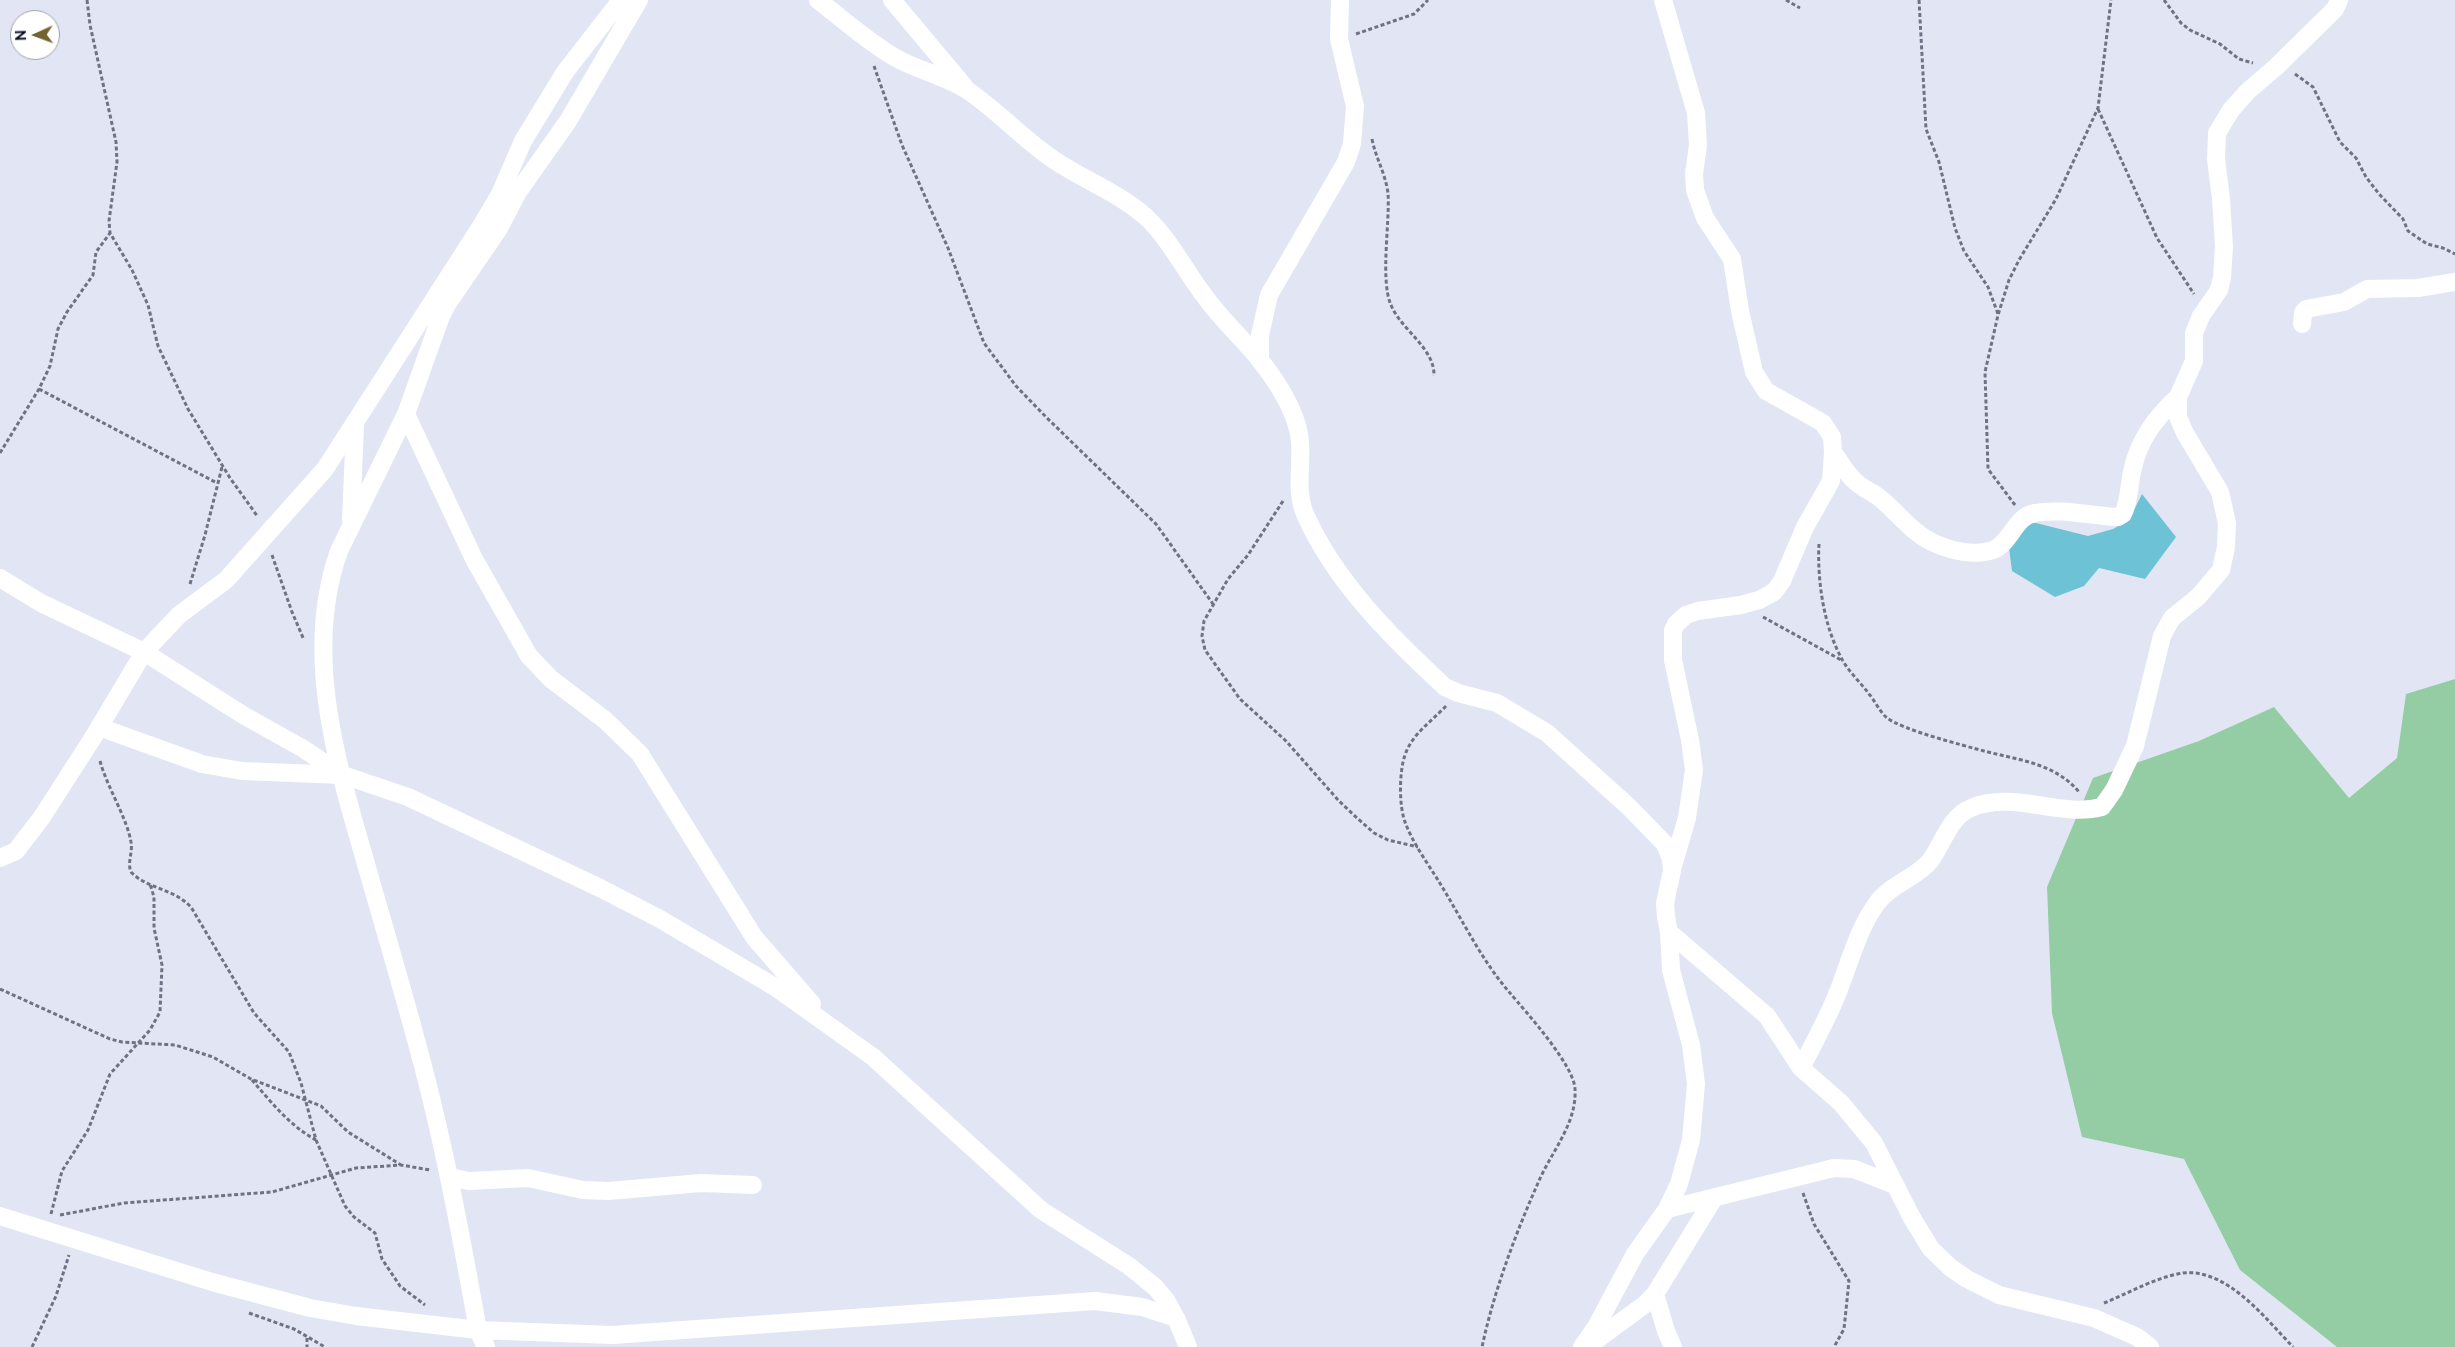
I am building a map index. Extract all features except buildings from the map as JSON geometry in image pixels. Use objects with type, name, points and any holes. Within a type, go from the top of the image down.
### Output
[{"type":"street","points":[[0,858],[16,851],[42,817],[97,731],[144,652],[179,615],[226,580],[325,469],[481,226],[500,194],[523,141],[565,72],[621,0]]},
{"type":"street","points":[[486,1347],[478,1330],[450,1177],[419,1052],[381,923],[333,740],[322,669],[326,604],[332,573],[351,526],[406,414],[441,316],[448,302],[498,230],[518,192],[568,121],[639,0]]},
{"type":"street","points":[[818,0],[864,37],[920,70],[966,88]]},
{"type":"street","points":[[892,0],[966,88],[1056,162],[1121,197],[1146,217],[1166,241],[1221,319],[1260,361],[1290,406],[1298,428],[1300,444],[1298,480],[1305,514],[1345,581],[1379,622],[1445,687],[1458,693],[1498,703],[1547,734],[1629,807],[1660,838],[1669,851],[1672,871]]},
{"type":"street","points":[[1260,361],[1260,335],[1269,295],[1346,162],[1353,136],[1355,106],[1339,39],[1340,0]]},
{"type":"street","points":[[1582,1347],[1596,1327],[1635,1254],[1666,1209],[1679,1184],[1691,1140],[1696,1084],[1691,1045],[1671,970],[1670,932],[1665,903],[1687,818],[1694,770],[1690,740],[1672,660],[1673,630],[1676,624],[1686,615],[1698,611],[1740,605],[1768,596],[1782,581],[1805,527],[1830,481],[1833,452],[1832,437],[1823,423],[1766,391],[1754,372],[1740,311],[1732,259],[1705,218],[1695,190],[1694,174],[1698,145],[1696,113],[1663,0]]},
{"type":"street","points":[[1833,452],[1855,482],[1880,498],[1915,532],[1933,542],[1971,552],[1994,549],[2002,544],[2025,517],[2033,513],[2051,512],[2118,518],[2123,514],[2135,458],[2146,434],[2158,416],[2178,397],[2194,361],[2194,333],[2201,316],[2220,290],[2224,246],[2216,159],[2218,133],[2232,110],[2248,91],[2335,9],[2339,0]]},
{"type":"street","points":[[2302,324],[2303,313],[2308,308],[2344,302],[2364,290],[2418,288],[2455,282]]},
{"type":"street","points":[[1801,1068],[1835,999],[1864,924],[1878,902],[1896,885],[1925,868],[1960,814],[1971,808],[2000,802],[2093,810],[2102,807],[2114,790],[2135,746],[2162,636],[2172,618],[2198,597],[2222,570],[2227,523],[2220,492],[2185,433],[2178,417],[2178,397]]},
{"type":"street","points":[[406,414],[474,559],[529,656],[551,679],[605,720],[640,754],[754,937],[829,1025]]},
{"type":"street","points":[[351,526],[355,425]]},
{"type":"street","points":[[0,578],[41,603],[144,652],[243,715],[302,748],[343,775],[408,797],[609,892],[775,986],[873,1057],[1041,1210],[1129,1266],[1155,1287],[1166,1300],[1176,1318],[1188,1347]]},
{"type":"street","points":[[97,731],[202,764],[242,771],[343,775]]},
{"type":"street","points":[[1670,932],[1767,1016],[1801,1068],[1841,1103],[1874,1143],[1895,1186],[1931,1249],[1967,1279],[1999,1295],[2094,1318],[2137,1337],[2150,1347]]},
{"type":"street","points":[[1666,1209],[1834,1168],[1854,1169],[1895,1186]]},
{"type":"street","points":[[450,1177],[469,1181],[528,1178],[583,1190],[608,1191],[701,1183],[752,1185]]},
{"type":"street","points":[[1587,1347],[1644,1305],[1655,1294],[1714,1198]]},
{"type":"street","points":[[8,1218],[212,1282],[310,1308],[356,1316],[478,1330],[612,1335],[1096,1301],[1136,1306],[1176,1318]]},
{"type":"street","points":[[1655,1294],[1673,1347]]},
{"type":"path","points":[[87,0],[90,25],[116,142],[117,162],[109,221],[110,233],[132,270],[148,305],[158,346],[188,409],[223,466],[269,533],[274,562],[306,643]]},
{"type":"path","points":[[1339,39],[1414,14],[1428,0]]},
{"type":"path","points":[[1786,0],[1800,8]]},
{"type":"path","points":[[1919,0],[1926,129],[1939,162],[1955,228],[1964,251],[1988,286],[1998,315]]},
{"type":"path","points":[[2025,517],[1988,469],[1986,461],[1985,372],[1998,315],[2019,260],[2056,199],[2098,108],[2111,0]]},
{"type":"path","points":[[2164,0],[2182,23],[2220,44],[2239,59],[2276,66],[2299,76],[2313,86],[2340,142],[2356,158],[2366,177],[2403,219],[2408,230],[2427,244],[2443,248],[2455,254]]},
{"type":"path","points":[[864,37],[902,145],[948,248],[984,343],[996,361],[1034,406],[1156,524],[1212,604]]},
{"type":"path","points":[[1355,106],[1370,130],[1375,154],[1386,177],[1389,211],[1388,296],[1400,321],[1432,360],[1434,376]]},
{"type":"path","points":[[2098,108],[2157,238],[2196,297],[2201,316]]},
{"type":"path","points":[[0,453],[39,389],[50,366],[58,329],[67,312],[93,274],[96,252],[110,233]]},
{"type":"path","points":[[39,389],[217,483]]},
{"type":"path","points":[[188,587],[205,536],[217,483],[223,466]]},
{"type":"path","points":[[1298,480],[1269,520],[1248,555],[1228,579],[1212,604],[1204,621],[1202,636],[1206,650],[1240,699],[1286,741],[1339,801],[1374,833],[1388,840],[1418,846]]},
{"type":"path","points":[[1820,535],[1818,564],[1823,600],[1834,642],[1844,662],[1888,718],[1985,752],[2018,758],[2051,770],[2072,785],[2093,810]]},
{"type":"path","points":[[1740,605],[1799,635],[1844,662]]},
{"type":"path","points":[[1458,693],[1439,713],[1424,725],[1405,754],[1400,783],[1405,822],[1486,959],[1507,990],[1540,1028],[1567,1069],[1575,1086],[1575,1106],[1560,1142],[1539,1180],[1511,1249],[1482,1347]]},
{"type":"path","points":[[97,731],[108,785],[131,838],[130,869],[134,876],[177,894],[191,907],[254,1013],[289,1052],[316,1140],[339,1194],[350,1213],[375,1233],[382,1259],[400,1286],[453,1326]]},
{"type":"path","points":[[51,1216],[62,1171],[88,1130],[110,1074],[157,1019],[161,1006],[161,953],[154,928],[154,892],[149,883]]},
{"type":"path","points":[[0,989],[110,1039],[175,1045],[198,1051],[251,1079],[321,1106],[348,1132],[401,1165]]},
{"type":"path","points":[[251,1079],[280,1112],[304,1134],[316,1140]]},
{"type":"path","points":[[8,1218],[51,1216],[124,1203],[272,1192],[356,1168],[401,1165],[430,1170],[450,1177]]},
{"type":"path","points":[[1796,1176],[1814,1224],[1850,1281],[1844,1329],[1834,1347]]},
{"type":"path","points":[[32,1347],[56,1296],[75,1238]]},
{"type":"path","points":[[2077,1314],[2172,1276],[2184,1273],[2199,1274],[2220,1280],[2247,1299],[2293,1347]]},
{"type":"path","points":[[307,1337],[307,1347]]},
{"type":"green space","points":[[2455,679],[2455,1347],[2337,1347],[2240,1270],[2184,1159],[2082,1137],[2052,1013],[2047,887],[2093,778],[2199,741],[2274,707],[2349,798],[2397,758],[2406,694]]},
{"type":"water","points":[[2142,494],[2176,537],[2145,579],[2099,568],[2084,586],[2055,597],[2012,571],[2008,540],[2032,522],[2088,536],[2113,529],[2129,520]]}]
